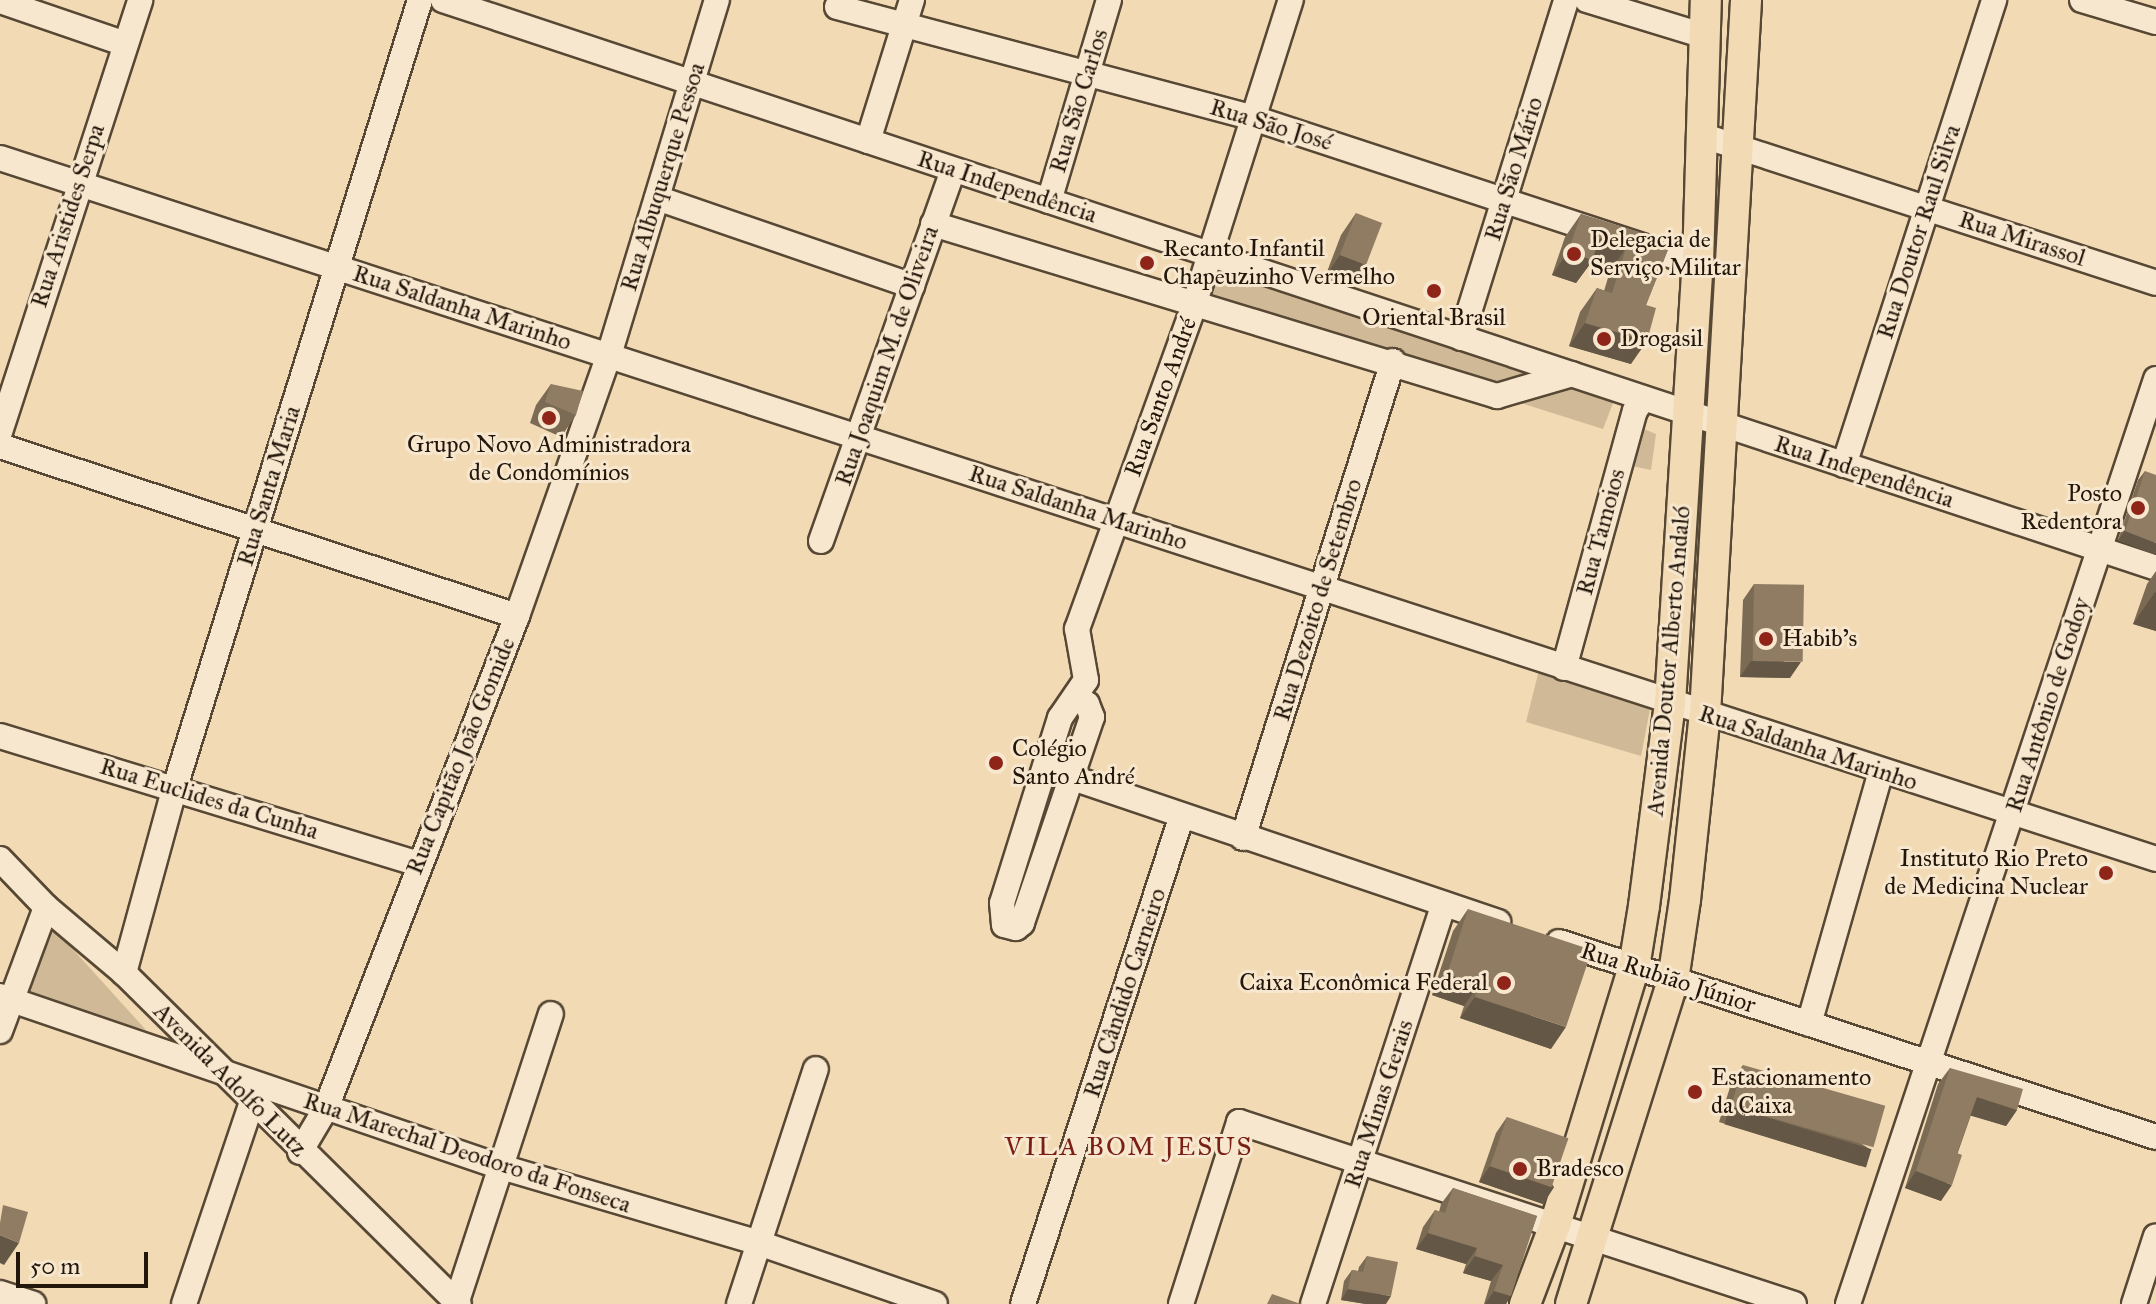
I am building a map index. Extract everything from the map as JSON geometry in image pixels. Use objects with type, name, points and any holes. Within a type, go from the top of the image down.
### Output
[{"type":"main road","name":"Avenida Doutor Alberto Andaló","points":[[1525,1304],[1555,1225],[1634,967],[1670,703],[1698,264],[1706,0]]},
{"type":"main road","name":"Avenida Doutor Alberto Andaló","points":[[1571,1304],[1673,980],[1705,714],[1740,147],[1746,0]]},
{"type":"street","name":"Rua Aristides Serpa","points":[[0,432],[123,43],[140,0]]},
{"type":"street","name":"Rua Santa Maria","points":[[124,973],[175,787],[257,528],[334,266],[420,0]]},
{"type":"street","name":"Rua Independência","points":[[443,0],[2156,568]]},
{"type":"street","name":"Rua Albuquerque Pessoa","points":[[609,355],[717,0]]},
{"type":"street","points":[[868,141],[912,0]]},
{"type":"street","name":"Rua São Carlos","points":[[1049,201],[1109,0]]},
{"type":"street","name":"Rua Santo André","points":[[1075,699],[1087,704],[1092,717],[1069,777],[1022,923],[1016,928],[1004,925],[1002,903],[1060,718],[1086,680],[1077,629],[1194,305],[1291,0]]},
{"type":"street","name":"Rua São Mário","points":[[1461,338],[1566,0]]},
{"type":"street","points":[[1587,0],[1705,36]]},
{"type":"street","name":"Rua Doutor Raul Silva","points":[[1844,465],[1994,0]]},
{"type":"street","points":[[2082,0],[2156,22]]},
{"type":"street","points":[[0,1],[123,43]]},
{"type":"street","name":"Rua São José","points":[[837,7],[1253,118],[1698,264]]},
{"type":"street","name":"Rua Mirassol","points":[[1704,136],[2156,283]]},
{"type":"street","name":"Rua Saldanha Marinho","points":[[0,158],[2156,859]]},
{"type":"street","name":"Rua Joaquim M. de Oliveira","points":[[821,541],[861,437],[953,170]]},
{"type":"street","points":[[657,198],[912,286]]},
{"type":"street","points":[[933,224],[1194,305],[1393,361],[1497,396],[1572,374]]},
{"type":"street","name":"Rua Capitão João Gomide","points":[[300,1152],[326,1108],[418,864],[517,616],[609,355]]},
{"type":"street","name":"Rua Dezoito de Setembro","points":[[1243,838],[1393,361]]},
{"type":"street","name":"Rua Antônio de Godoy","points":[[1848,1304],[1931,1063],[2156,379]]},
{"type":"street","name":"Rua Tamoios","points":[[1564,668],[1635,411],[1643,398]]},
{"type":"street","points":[[0,446],[517,616]]},
{"type":"street","name":"Rua Euclides da Cunha","points":[[0,736],[175,787],[418,864]]},
{"type":"street","name":"Rua Rubião Júnior","points":[[1046,768],[1181,818],[2156,1137]]},
{"type":"street","points":[[1809,1024],[1881,771]]},
{"type":"street","points":[[1034,804],[1058,811]]},
{"type":"street","name":"Rua Cândido Carneiro","points":[[1023,1304],[1181,818]]},
{"type":"street","points":[[1019,851],[1042,861]]},
{"type":"street","name":"Avenida Adolfo Lutz","points":[[0,859],[46,907],[124,973],[300,1152],[457,1303]]},
{"type":"street","name":"Rua Minas Gerais","points":[[1313,1304],[1444,904]]},
{"type":"street","points":[[0,1031],[6,998],[46,907]]},
{"type":"street","name":"Rua Marechal Deodoro da Fonseca","points":[[6,998],[501,1167],[759,1243],[935,1304]]},
{"type":"street","points":[[457,1303],[551,1014]]},
{"type":"street","points":[[739,1304],[816,1069]]},
{"type":"street","points":[[184,1304],[252,1102]]},
{"type":"street","points":[[1181,1304],[1239,1122],[1794,1304]]},
{"type":"street","points":[[2134,1304],[2156,1236]]},
{"type":"street","points":[[0,1293],[33,1304]]},
{"type":"shaded area","points":[[1207,260],[1558,375],[1500,391],[1196,300]]},
{"type":"shaded area","points":[[1567,383],[1615,398],[1603,429],[1505,398]]},
{"type":"shaded area","points":[[1639,427],[1656,434],[1651,470],[1627,465]]},
{"type":"shaded area","points":[[1540,666],[1651,704],[1641,756],[1526,722]]},
{"type":"shaded area","points":[[51,925],[146,1030],[20,995]]},
{"type":"building","points":[[1356,213],[1382,223],[1366,265],[1340,255]]},
{"type":"building","points":[[1581,214],[1671,242],[1646,305],[1656,308],[1647,341],[1585,323],[1597,288],[1612,293],[1626,248],[1600,238],[1592,260],[1568,252]]},
{"type":"building","points":[[551,384],[583,391],[576,415],[545,402]]},
{"type":"building","points":[[2145,471],[2156,475],[2156,543],[2125,531]]},
{"type":"building","points":[[1754,584],[1804,585],[1803,662],[1753,661]]},
{"type":"building","name":"Caixa Econômica Federal","points":[[1468,909],[1592,950],[1566,1027],[1475,997],[1479,984],[1447,974]]},
{"type":"building","points":[[1743,1065],[1885,1106],[1873,1147],[1731,1106]]},
{"type":"building","points":[[1950,1068],[2023,1089],[2017,1110],[1977,1097],[1957,1153],[1962,1155],[1952,1185],[1916,1171]]},
{"type":"building","points":[[1507,1117],[1568,1138],[1552,1187],[1490,1166]]},
{"type":"building","points":[[1453,1188],[1537,1216],[1511,1296],[1494,1291],[1503,1265],[1475,1256],[1477,1248],[1428,1233],[1435,1210],[1445,1213]]},
{"type":"building","points":[[3,1205],[28,1212],[19,1243],[0,1235]]},
{"type":"building","points":[[1367,1256],[1398,1262],[1391,1296],[1348,1289],[1352,1270],[1363,1272]]},
{"type":"building","points":[[1272,1294],[1301,1304],[1267,1304]]},
{"type":"place","name":"Delegacia de Serviço Militar","points":[[1574,254]]},
{"type":"place","name":"Recanto Infantil Chapeuzinho Vermelho","points":[[1147,263]]},
{"type":"place","name":"Oriental Brasil","points":[[1434,291]]},
{"type":"place","name":"Drogasil","points":[[1604,339]]},
{"type":"place","name":"Grupo Novo Administradora de Condomínios","points":[[549,418]]},
{"type":"place","name":"Posto Redentora","points":[[2138,508]]},
{"type":"place","name":"Habib's","points":[[1766,639]]},
{"type":"place","name":"Colégio Santo André","points":[[996,763]]},
{"type":"place","name":"Instituto Rio Preto de Medicina Nuclear","points":[[2106,873]]},
{"type":"place","name":"Caixa Econômica Federal","points":[[1504,983]]},
{"type":"place","name":"Estacionamento da Caixa","points":[[1695,1092]]},
{"type":"place","name":"Bradesco","points":[[1520,1169]]},
{"type":"district","name":"VILA BOM JESUS","points":[[1129,1147]]}]
